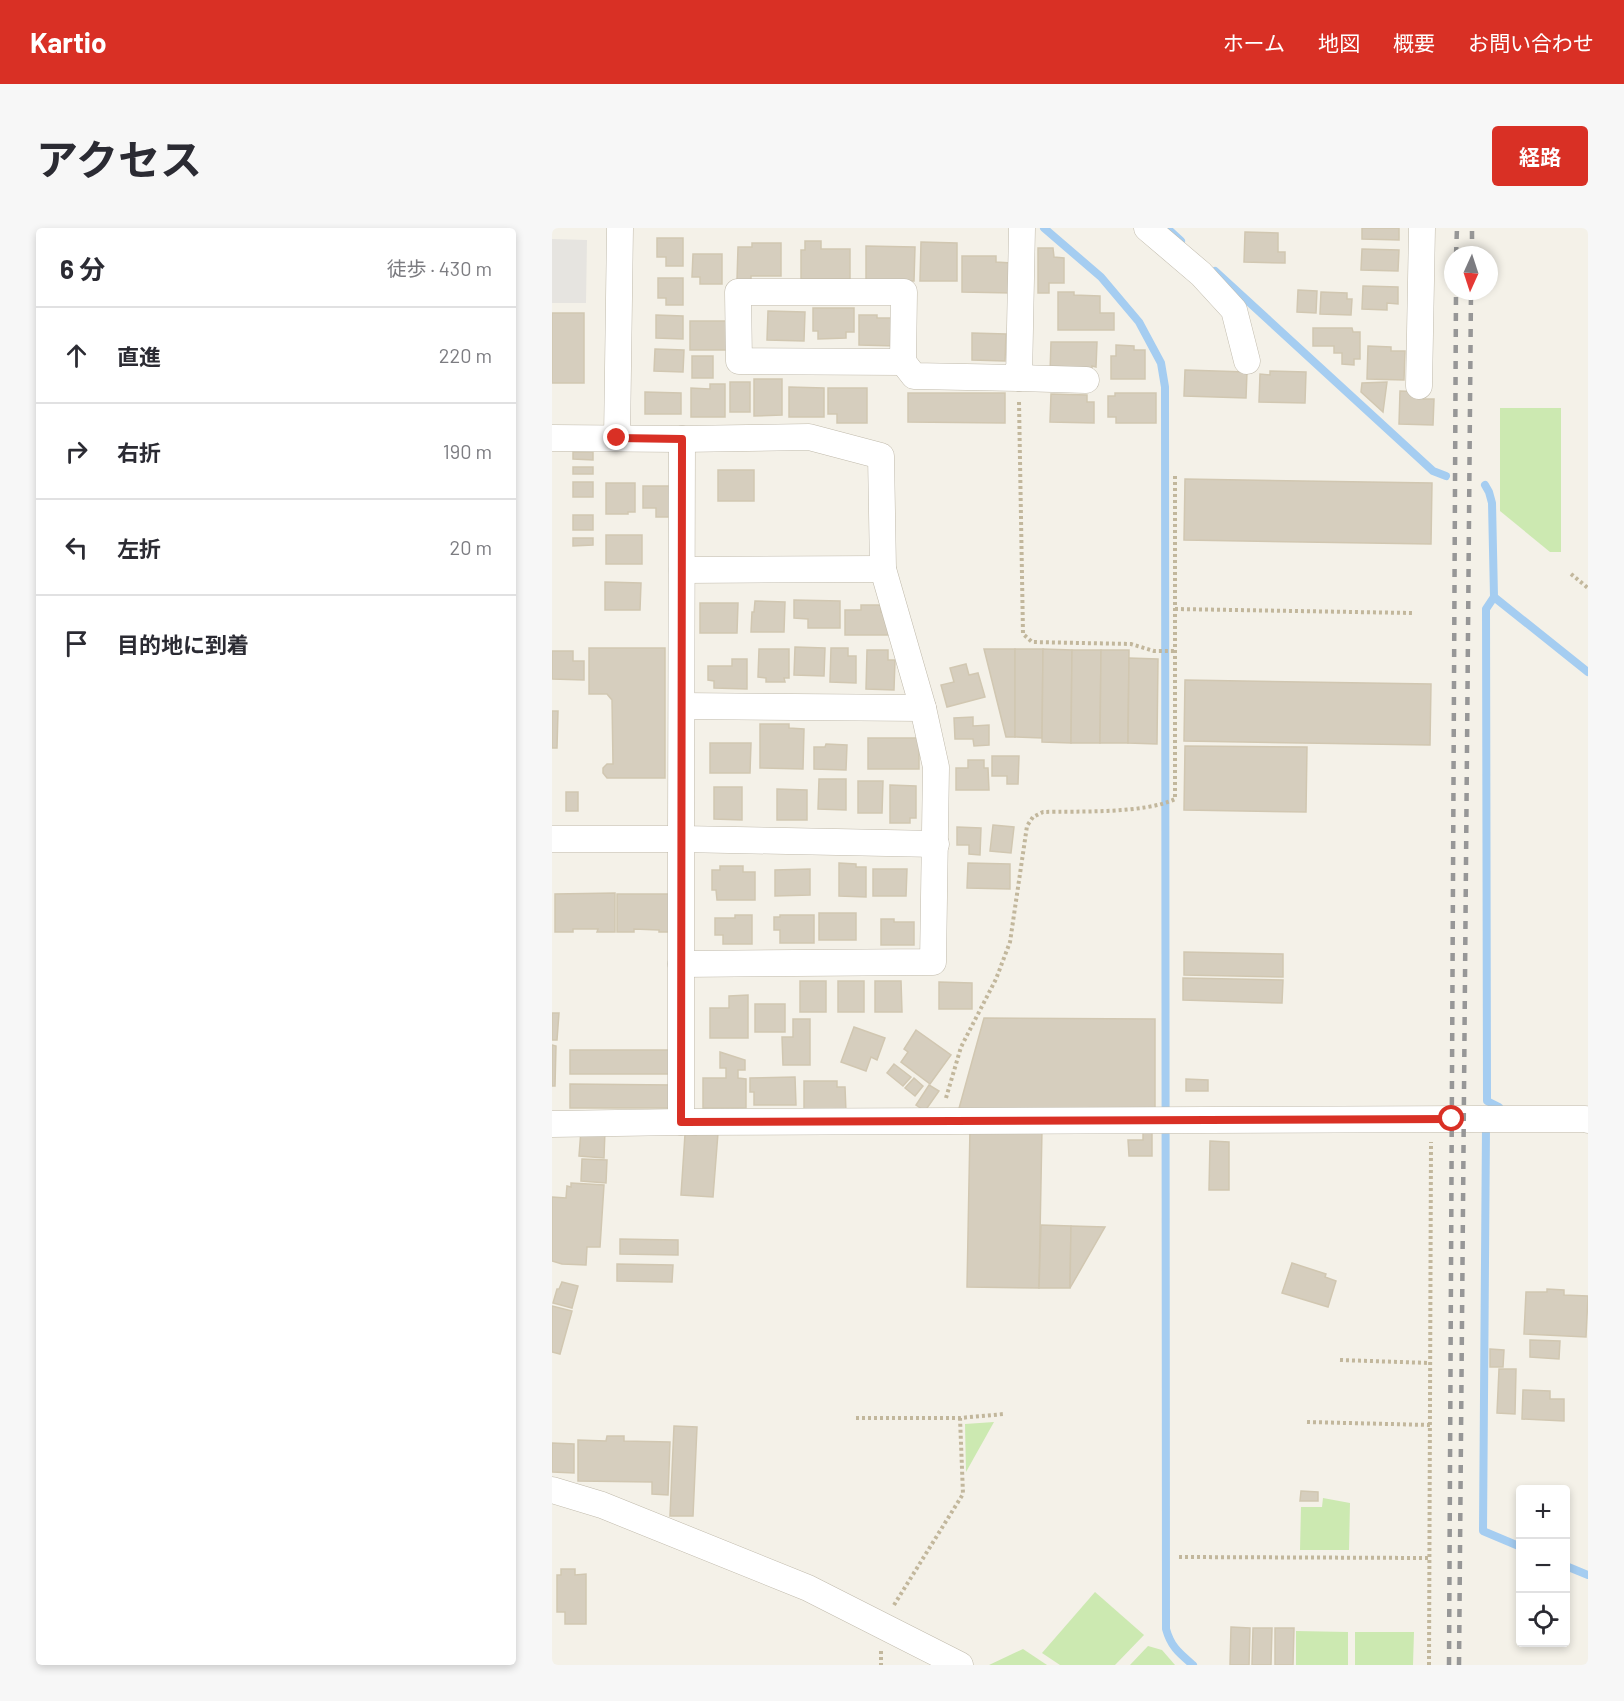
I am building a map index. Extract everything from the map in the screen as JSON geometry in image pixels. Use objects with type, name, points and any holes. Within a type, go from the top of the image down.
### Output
[{"type":"street","points":[[617,438],[620,228]]},
{"type":"street","points":[[1019,378],[1022,228]]},
{"type":"street","points":[[1147,228],[1201,274],[1234,310],[1247,361]]},
{"type":"street","points":[[1419,386],[1422,228]]},
{"type":"street","points":[[903,362],[739,361],[738,292],[903,292],[903,362],[914,376],[1086,380]]},
{"type":"street","points":[[552,438],[809,437],[881,456],[883,569],[936,767],[933,962],[681,964]]},
{"type":"street","points":[[681,1122],[682,439]]},
{"type":"street","points":[[682,570],[883,569]]},
{"type":"street","points":[[682,706],[922,708]]},
{"type":"street","points":[[552,839],[936,844]]},
{"type":"street","points":[[552,1124],[1588,1120]]},
{"type":"street","points":[[552,1490],[602,1505],[808,1588],[960,1665]]},
{"type":"path","points":[[1019,378],[1023,634],[1032,642],[1131,645],[1154,651],[1172,651]]},
{"type":"path","points":[[939,1121],[961,1047],[996,979],[1010,942],[1027,826],[1033,817],[1043,812],[1127,809],[1159,805],[1175,799],[1172,651],[1175,609],[1175,476]]},
{"type":"path","points":[[1571,574],[1588,588]]},
{"type":"path","points":[[1175,609],[1413,613]]},
{"type":"path","points":[[1429,1665],[1431,1120]]},
{"type":"path","points":[[1340,1360],[1430,1363]]},
{"type":"path","points":[[856,1418],[960,1418],[1004,1414]]},
{"type":"path","points":[[881,1665],[881,1625],[963,1494],[960,1418]]},
{"type":"path","points":[[1307,1422],[1430,1425]]},
{"type":"path","points":[[1179,1557],[1429,1558]]},
{"type":"green space","points":[[1500,408],[1561,408],[1561,552],[1550,552],[1500,511]]},
{"type":"green space","points":[[994,1422],[966,1472],[965,1424]]},
{"type":"green space","points":[[1323,1498],[1350,1503],[1349,1550],[1300,1550],[1301,1507],[1322,1507]]},
{"type":"green space","points":[[1095,1592],[1144,1635],[1115,1665],[1060,1665],[1042,1653]]},
{"type":"green space","points":[[1296,1631],[1348,1632],[1348,1665],[1296,1665]]},
{"type":"green space","points":[[1355,1632],[1414,1632],[1413,1665],[1355,1665]]},
{"type":"green space","points":[[1148,1646],[1162,1650],[1175,1665],[1130,1665]]},
{"type":"green space","points":[[1023,1649],[1047,1665],[989,1665]]},
{"type":"shaded area","points":[[552,239],[587,240],[586,303],[552,303]]},
{"type":"building","points":[[1362,228],[1399,228],[1399,240],[1362,239]]},
{"type":"building","points":[[1245,232],[1278,233],[1278,252],[1285,252],[1285,263],[1244,262]]},
{"type":"building","points":[[657,238],[683,238],[683,266],[666,266],[666,257],[657,257]]},
{"type":"building","points":[[805,241],[821,241],[821,249],[850,249],[850,279],[801,279],[801,250],[805,250]]},
{"type":"building","points":[[921,242],[957,243],[957,281],[920,281]]},
{"type":"building","points":[[752,243],[781,243],[781,276],[751,276],[751,280],[737,280],[738,247],[752,247]]},
{"type":"building","points":[[866,246],[915,247],[914,281],[866,281]]},
{"type":"building","points":[[1038,248],[1053,248],[1054,257],[1064,258],[1064,283],[1049,283],[1049,293],[1038,293]]},
{"type":"building","points":[[1362,249],[1399,250],[1398,271],[1361,270]]},
{"type":"building","points":[[693,254],[722,254],[722,284],[700,284],[700,277],[692,277]]},
{"type":"building","points":[[962,256],[996,256],[996,262],[1011,263],[1011,293],[962,292]]},
{"type":"building","points":[[658,278],[683,278],[683,305],[666,305],[666,298],[658,298]]},
{"type":"building","points":[[1363,286],[1398,287],[1398,304],[1387,303],[1387,310],[1362,309]]},
{"type":"building","points":[[1298,290],[1317,291],[1316,313],[1297,312]]},
{"type":"building","points":[[1058,292],[1100,296],[1100,313],[1114,313],[1114,330],[1058,330]]},
{"type":"building","points":[[1321,292],[1347,293],[1347,299],[1352,299],[1351,315],[1320,314]]},
{"type":"building","points":[[813,308],[854,308],[854,332],[846,332],[846,338],[818,339],[818,331],[813,331]]},
{"type":"building","points":[[768,311],[805,312],[804,341],[767,340]]},
{"type":"building","points":[[552,313],[584,313],[584,383],[552,383]]},
{"type":"building","points":[[656,315],[683,316],[683,339],[656,338]]},
{"type":"building","points":[[859,315],[897,318],[897,346],[859,345]]},
{"type":"building","points":[[690,321],[729,321],[729,350],[690,350]]},
{"type":"building","points":[[1313,328],[1352,328],[1353,332],[1360,332],[1360,359],[1354,359],[1354,365],[1342,364],[1342,353],[1334,353],[1334,346],[1313,346]]},
{"type":"building","points":[[972,333],[1006,334],[1005,361],[972,360]]},
{"type":"building","points":[[1051,342],[1097,342],[1096,367],[1092,366],[1092,374],[1050,373]]},
{"type":"building","points":[[1116,345],[1134,346],[1134,350],[1145,350],[1145,379],[1111,379],[1111,356],[1116,356]]},
{"type":"building","points":[[1368,346],[1391,347],[1391,351],[1405,351],[1404,380],[1367,379]]},
{"type":"building","points":[[655,349],[684,350],[683,372],[654,371]]},
{"type":"building","points":[[692,356],[713,356],[713,378],[692,378]]},
{"type":"building","points":[[1185,370],[1247,372],[1246,398],[1184,396]]},
{"type":"building","points":[[1270,371],[1306,372],[1305,403],[1259,402],[1260,374],[1270,375]]},
{"type":"building","points":[[754,379],[782,379],[782,415],[754,416]]},
{"type":"building","points":[[730,382],[750,382],[750,412],[730,412]]},
{"type":"building","points":[[1387,382],[1383,412],[1361,392],[1362,383]]},
{"type":"building","points":[[710,384],[725,384],[725,417],[691,417],[691,388],[710,389]]},
{"type":"building","points":[[789,387],[824,388],[824,417],[789,417]]},
{"type":"building","points":[[828,388],[867,388],[867,423],[837,423],[837,414],[828,414]]},
{"type":"building","points":[[1400,391],[1424,392],[1423,399],[1434,399],[1433,425],[1399,424]]},
{"type":"building","points":[[645,392],[681,393],[681,414],[645,414]]},
{"type":"building","points":[[908,393],[1005,393],[1005,423],[908,422]]},
{"type":"building","points":[[1115,393],[1156,393],[1156,423],[1116,423],[1116,417],[1108,417],[1108,396],[1115,396]]},
{"type":"building","points":[[1051,394],[1087,395],[1087,402],[1094,402],[1094,423],[1050,422]]},
{"type":"building","points":[[573,452],[593,452],[593,460],[573,459]]},
{"type":"building","points":[[573,467],[593,467],[593,474],[573,474]]},
{"type":"building","points":[[718,470],[754,470],[754,501],[718,501]]},
{"type":"building","points":[[1185,479],[1432,483],[1431,544],[1184,540]]},
{"type":"building","points":[[573,482],[593,482],[593,497],[573,497]]},
{"type":"building","points":[[606,483],[635,483],[635,512],[606,514]]},
{"type":"building","points":[[643,486],[674,486],[673,517],[656,517],[656,508],[643,508]]},
{"type":"building","points":[[573,515],[593,515],[593,530],[573,530]]},
{"type":"building","points":[[606,535],[642,535],[642,564],[606,564]]},
{"type":"building","points":[[573,538],[593,538],[593,545],[573,546]]},
{"type":"building","points":[[605,582],[641,583],[640,610],[605,610]]},
{"type":"building","points":[[794,600],[840,601],[840,628],[808,628],[808,619],[794,618]]},
{"type":"building","points":[[755,601],[785,602],[784,632],[751,632]]},
{"type":"building","points":[[700,603],[738,603],[737,633],[700,633]]},
{"type":"building","points":[[861,605],[881,605],[881,612],[891,612],[891,635],[845,635],[845,610],[861,610]]},
{"type":"building","points":[[795,647],[825,648],[824,676],[794,675]]},
{"type":"building","points":[[589,648],[665,648],[665,778],[607,778],[603,773],[603,768],[607,764],[613,764],[612,700],[607,694],[589,694]]},
{"type":"building","points":[[831,648],[848,648],[848,656],[856,656],[856,683],[830,682]]},
{"type":"building","points":[[759,649],[789,649],[789,678],[784,678],[785,682],[766,682],[766,678],[758,677]]},
{"type":"building","points":[[984,649],[1015,649],[1015,737],[1006,737]]},
{"type":"building","points":[[1015,649],[1043,649],[1042,738],[1015,737]]},
{"type":"building","points":[[1043,649],[1072,650],[1071,743],[1042,742]]},
{"type":"building","points":[[867,650],[888,650],[888,660],[895,660],[894,690],[866,689]]},
{"type":"building","points":[[1072,650],[1101,650],[1100,743],[1071,743]]},
{"type":"building","points":[[1101,650],[1129,650],[1128,743],[1100,743]]},
{"type":"building","points":[[552,651],[573,651],[573,661],[584,661],[584,680],[552,679]]},
{"type":"building","points":[[1129,658],[1158,659],[1157,744],[1128,743]]},
{"type":"building","points":[[732,659],[747,659],[747,689],[714,688],[714,681],[708,680],[708,666],[732,666]]},
{"type":"building","points":[[966,664],[969,675],[978,673],[985,697],[947,707],[941,685],[954,682],[950,668]]},
{"type":"building","points":[[1185,680],[1431,684],[1430,745],[1184,741]]},
{"type":"building","points":[[552,711],[558,711],[557,748],[552,748]]},
{"type":"building","points":[[973,717],[973,726],[989,725],[989,745],[974,746],[973,739],[955,739],[954,718]]},
{"type":"building","points":[[760,724],[789,724],[789,728],[804,729],[803,769],[760,768]]},
{"type":"building","points":[[868,738],[919,738],[919,769],[868,769]]},
{"type":"building","points":[[710,743],[751,743],[750,773],[710,773]]},
{"type":"building","points":[[826,744],[847,745],[846,770],[814,769],[814,747],[825,747]]},
{"type":"building","points":[[1185,746],[1307,747],[1306,812],[1184,810]]},
{"type":"building","points":[[992,756],[1019,756],[1018,784],[1007,784],[1007,776],[992,776]]},
{"type":"building","points":[[968,760],[984,760],[984,768],[988,768],[989,790],[956,790],[956,768],[968,768]]},
{"type":"building","points":[[819,779],[846,779],[846,810],[818,809]]},
{"type":"building","points":[[858,781],[883,781],[882,813],[858,813]]},
{"type":"building","points":[[890,785],[916,786],[916,818],[910,818],[910,823],[890,823]]},
{"type":"building","points":[[714,787],[742,787],[742,820],[714,819]]},
{"type":"building","points":[[777,789],[807,790],[807,820],[777,820]]},
{"type":"building","points":[[566,792],[578,792],[578,811],[566,811]]},
{"type":"building","points":[[993,825],[1014,827],[1011,853],[990,851]]},
{"type":"building","points":[[957,827],[981,828],[980,855],[969,854],[969,845],[957,845]]},
{"type":"building","points":[[839,863],[866,867],[866,897],[839,896]]},
{"type":"building","points":[[968,863],[1010,864],[1010,889],[967,888]]},
{"type":"building","points":[[720,866],[743,866],[743,872],[755,872],[755,900],[717,900],[716,890],[712,890],[712,870],[720,870]]},
{"type":"building","points":[[810,869],[810,895],[775,896],[775,870]]},
{"type":"building","points":[[873,869],[907,869],[906,896],[873,896]]},
{"type":"building","points":[[615,893],[615,932],[573,929],[573,932],[555,932],[555,894]]},
{"type":"building","points":[[617,894],[676,894],[676,932],[634,929],[634,932],[617,932]]},
{"type":"building","points":[[819,913],[856,913],[856,940],[819,940]]},
{"type":"building","points":[[735,915],[752,915],[752,944],[723,944],[723,935],[715,935],[715,918],[735,918]]},
{"type":"building","points":[[780,915],[814,915],[814,943],[780,943],[780,930],[774,930],[774,917],[780,917]]},
{"type":"building","points":[[881,919],[894,919],[894,922],[914,922],[914,945],[881,945]]},
{"type":"building","points":[[1184,952],[1283,954],[1283,977],[1184,975]]},
{"type":"building","points":[[1183,978],[1283,980],[1282,1003],[1183,1000]]},
{"type":"building","points":[[800,981],[826,981],[826,1012],[800,1012]]},
{"type":"building","points":[[838,981],[864,981],[864,1012],[838,1012]]},
{"type":"building","points":[[875,981],[901,981],[902,1012],[875,1012]]},
{"type":"building","points":[[939,982],[972,983],[972,1009],[939,1009]]},
{"type":"building","points":[[748,995],[748,1038],[710,1038],[710,1008],[729,1008],[729,996]]},
{"type":"building","points":[[755,1004],[785,1004],[785,1032],[755,1032]]},
{"type":"building","points":[[552,1013],[559,1013],[557,1040],[552,1040]]},
{"type":"building","points":[[984,1018],[1155,1019],[1155,1112],[958,1112]]},
{"type":"building","points":[[793,1019],[810,1019],[810,1065],[783,1065],[782,1037],[793,1037]]},
{"type":"building","points":[[854,1027],[885,1038],[877,1060],[871,1057],[866,1071],[841,1062]]},
{"type":"building","points":[[916,1030],[951,1055],[930,1084],[901,1062],[908,1052],[904,1049]]},
{"type":"building","points":[[552,1045],[556,1046],[555,1086],[552,1086]]},
{"type":"building","points":[[570,1050],[673,1050],[673,1074],[570,1074]]},
{"type":"building","points":[[720,1052],[745,1060],[745,1070],[738,1070],[738,1078],[746,1079],[746,1108],[703,1108],[703,1078],[726,1078],[726,1068],[720,1068]]},
{"type":"building","points":[[894,1064],[911,1077],[903,1086],[887,1073]]},
{"type":"building","points":[[795,1077],[796,1105],[754,1105],[754,1092],[750,1092],[750,1078]]},
{"type":"building","points":[[914,1078],[923,1086],[915,1096],[905,1088]]},
{"type":"building","points":[[1186,1079],[1208,1080],[1208,1091],[1186,1091]]},
{"type":"building","points":[[804,1081],[837,1081],[837,1087],[845,1087],[846,1112],[804,1112]]},
{"type":"building","points":[[570,1084],[673,1085],[673,1108],[570,1108]]},
{"type":"building","points":[[929,1085],[939,1091],[925,1111],[916,1105]]},
{"type":"building","points":[[970,1128],[1042,1129],[1039,1288],[967,1287]]},
{"type":"building","points":[[581,1130],[605,1130],[604,1158],[579,1156]]},
{"type":"building","points":[[696,1132],[718,1133],[713,1197],[681,1195],[685,1134],[696,1135]]},
{"type":"building","points":[[1143,1132],[1152,1132],[1152,1156],[1129,1156],[1128,1140],[1143,1140]]},
{"type":"building","points":[[1210,1141],[1229,1142],[1229,1190],[1209,1190]]},
{"type":"building","points":[[582,1159],[607,1160],[606,1183],[581,1181]]},
{"type":"building","points":[[571,1183],[604,1185],[600,1247],[587,1247],[586,1265],[562,1264],[552,1261],[552,1197],[566,1198],[567,1186],[571,1187]]},
{"type":"building","points":[[1041,1225],[1071,1226],[1070,1288],[1039,1288]]},
{"type":"building","points":[[1071,1226],[1105,1227],[1070,1288]]},
{"type":"building","points":[[620,1239],[678,1240],[678,1255],[620,1254]]},
{"type":"building","points":[[1292,1263],[1326,1274],[1325,1277],[1336,1281],[1328,1307],[1282,1293]]},
{"type":"building","points":[[617,1264],[673,1265],[672,1282],[617,1281]]},
{"type":"building","points":[[562,1282],[578,1286],[572,1308],[553,1303],[557,1289]]},
{"type":"building","points":[[1547,1289],[1564,1290],[1564,1295],[1588,1296],[1586,1337],[1524,1334],[1526,1292],[1547,1292]]},
{"type":"building","points":[[552,1306],[572,1311],[560,1354],[552,1352]]},
{"type":"building","points":[[1530,1340],[1560,1341],[1559,1359],[1530,1357]]},
{"type":"building","points":[[1490,1349],[1504,1350],[1503,1367],[1490,1367]]},
{"type":"building","points":[[1499,1369],[1516,1369],[1515,1414],[1497,1413]]},
{"type":"building","points":[[1523,1390],[1550,1391],[1550,1399],[1564,1399],[1564,1421],[1522,1419]]},
{"type":"building","points":[[674,1426],[697,1427],[693,1516],[670,1516]]},
{"type":"building","points":[[607,1436],[624,1436],[624,1441],[670,1442],[668,1495],[652,1494],[652,1482],[578,1481],[578,1440],[606,1441]]},
{"type":"building","points":[[552,1443],[574,1444],[574,1473],[552,1472]]},
{"type":"building","points":[[1301,1491],[1318,1492],[1318,1501],[1300,1501]]},
{"type":"building","points":[[561,1569],[575,1569],[575,1575],[586,1574],[586,1624],[565,1624],[565,1612],[557,1612],[557,1575],[561,1575]]},
{"type":"building","points":[[1231,1627],[1250,1628],[1249,1665],[1230,1665]]},
{"type":"building","points":[[1253,1628],[1272,1628],[1271,1665],[1252,1665]]},
{"type":"building","points":[[1275,1628],[1294,1628],[1293,1665],[1275,1665]]},
{"type":"waterway","points":[[1044,228],[1101,277],[1139,322],[1161,363],[1165,387],[1166,1629],[1170,1641],[1193,1665]]},
{"type":"waterway","points":[[1167,228],[1181,241]]},
{"type":"waterway","points":[[1215,271],[1433,471],[1446,476]]},
{"type":"waterway","points":[[1485,485],[1492,503],[1494,597],[1588,672]]},
{"type":"waterway","points":[[1494,597],[1486,609],[1487,1101],[1499,1107]]},
{"type":"waterway","points":[[1489,1126],[1486,1127],[1483,1531],[1516,1545]]},
{"type":"waterway","points":[[1570,1568],[1588,1575]]},
{"type":"railway","points":[[1456,246],[1457,228]]},
{"type":"railway","points":[[1472,228],[1472,246]]},
{"type":"railway","points":[[1449,1665],[1456,300]]},
{"type":"railway","points":[[1459,1665],[1471,300]]},
{"type":"route","points":[[617,438],[682,439],[681,1122],[1156,1122],[1452,1119]]}]
